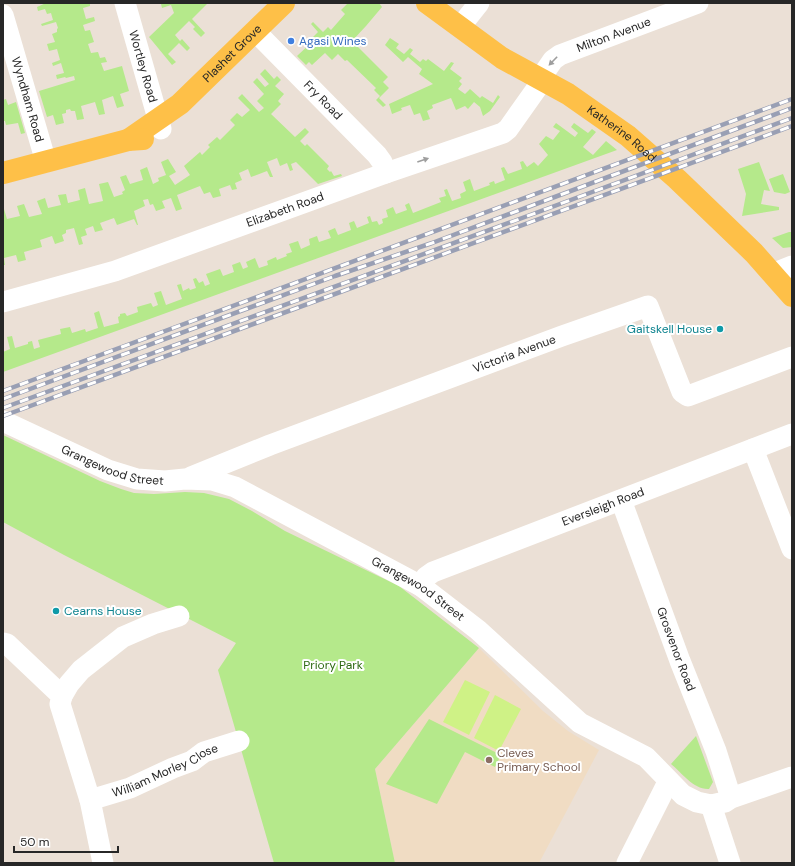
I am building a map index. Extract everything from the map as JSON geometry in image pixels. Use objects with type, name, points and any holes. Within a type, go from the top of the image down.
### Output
[{"type":"main road","name":"Plashet Grove","points":[[3,173],[128,140],[159,124],[284,3]]},
{"type":"main road","name":"Katherine Road","points":[[427,3],[502,58],[568,94],[636,142],[754,253],[792,296]]},
{"type":"street","name":"Wortley Road","points":[[125,3],[159,124]]},
{"type":"street","points":[[460,27],[479,3]]},
{"type":"street","name":"Milton Avenue","points":[[541,80],[553,60],[560,55],[698,3]]},
{"type":"street","name":"Wyndham Road","points":[[3,15],[46,162]]},
{"type":"street","name":"Fry Road","points":[[255,31],[377,155],[382,162],[386,173]]},
{"type":"street","name":"Elizabeth Road","points":[[3,302],[115,271],[386,173],[503,133],[508,129],[541,80]]},
{"type":"street","points":[[772,274],[792,266]]},
{"type":"street","name":"Victoria Avenue","points":[[185,480],[270,445],[562,336],[648,306],[682,392],[688,396],[792,356]]},
{"type":"street","name":"Grangewood Street","points":[[10,424],[108,470],[137,480],[212,480],[235,487],[421,586],[478,630],[555,702],[580,723],[646,757],[668,782],[682,795],[697,802],[711,805]]},
{"type":"street","name":"Eversleigh Road","points":[[421,586],[426,577],[433,572],[792,434]]},
{"type":"street","points":[[753,449],[792,549]]},
{"type":"street","name":"Grosvenor Road","points":[[621,500],[680,661],[716,751],[731,798]]},
{"type":"street","points":[[103,863],[90,800],[60,704],[62,696],[69,684],[81,670],[123,637],[153,624],[179,616]]},
{"type":"street","points":[[3,643],[7,644],[62,696]]},
{"type":"street","name":"William Morley Close","points":[[90,800],[130,788],[172,768],[192,761],[204,752],[239,741]]},
{"type":"street","points":[[730,863],[711,805],[725,802],[731,798],[792,777]]},
{"type":"street","points":[[627,863],[668,782]]},
{"type":"shaded area","name":"Cleves Primary School","points":[[479,648],[543,711],[568,731],[599,750],[539,863],[395,863],[375,769]]},
{"type":"green space","points":[[46,3],[90,3],[90,6],[83,8],[86,19],[94,17],[95,21],[83,25],[85,31],[90,30],[94,42],[88,44],[91,53],[98,52],[100,58],[105,57],[107,62],[101,63],[104,71],[122,66],[129,91],[120,94],[124,106],[117,108],[113,96],[102,100],[105,114],[99,115],[95,102],[81,106],[84,119],[77,120],[75,111],[71,111],[70,109],[66,110],[66,113],[62,114],[64,123],[56,125],[53,115],[47,117],[39,91],[75,80],[74,76],[57,79],[56,75],[64,73],[61,63],[53,66],[52,63],[60,60],[57,49],[49,51],[47,44],[55,42],[52,34],[57,32],[58,28],[56,22],[42,26],[41,24],[53,20],[51,13],[47,14],[45,9],[38,11],[37,7]]},
{"type":"green space","points":[[208,3],[192,19],[205,33],[201,37],[193,29],[195,27],[189,21],[175,35],[180,41],[182,39],[190,48],[187,51],[179,43],[168,54],[176,62],[172,65],[149,37],[174,13],[171,5],[162,8],[161,4]]},
{"type":"green space","points":[[348,3],[379,3],[382,7],[352,41],[388,77],[383,82],[389,88],[379,98],[386,105],[383,107],[376,100],[380,96],[374,90],[376,88],[347,60],[345,61],[338,54],[332,60],[325,53],[312,65],[309,62],[306,65],[297,56],[313,41],[311,39],[318,32],[311,24],[313,22],[323,32],[328,27],[331,30],[345,14],[341,10]]},
{"type":"green space","points":[[390,38],[399,44],[396,48],[404,54],[410,48],[413,50],[410,54],[420,62],[423,59],[426,61],[428,59],[444,71],[451,62],[454,63],[450,69],[462,78],[459,81],[462,84],[458,89],[465,94],[470,89],[480,98],[482,96],[493,103],[498,95],[500,97],[490,111],[483,116],[480,107],[474,102],[468,109],[465,106],[456,110],[451,98],[432,105],[433,108],[427,111],[430,119],[423,121],[420,113],[414,115],[410,105],[401,108],[402,110],[392,114],[389,104],[433,84],[419,74],[422,69],[408,57],[403,62],[385,45]]},
{"type":"green space","points":[[265,69],[274,79],[277,76],[281,80],[275,86],[284,94],[278,101],[281,104],[271,114],[295,137],[305,128],[309,132],[300,141],[305,146],[307,144],[329,166],[327,169],[330,172],[331,171],[334,176],[341,174],[342,176],[318,184],[296,162],[291,164],[293,170],[290,171],[287,163],[280,166],[277,158],[267,162],[273,177],[270,177],[267,171],[251,177],[248,169],[239,173],[242,180],[235,183],[237,189],[232,190],[230,185],[219,189],[221,196],[213,198],[210,192],[204,194],[200,186],[177,195],[182,209],[176,211],[171,198],[162,201],[165,208],[156,211],[153,204],[150,205],[148,199],[143,200],[145,206],[134,211],[138,225],[134,219],[117,225],[114,218],[100,223],[103,230],[95,232],[93,226],[85,229],[87,235],[81,237],[83,244],[79,245],[74,228],[66,230],[66,233],[62,235],[64,241],[55,244],[52,236],[40,240],[42,247],[24,252],[26,260],[18,262],[16,255],[4,258],[5,265],[3,265],[3,209],[7,219],[20,216],[17,206],[24,204],[29,217],[42,214],[37,201],[45,198],[48,208],[61,205],[58,195],[66,194],[68,203],[80,200],[78,190],[85,188],[89,204],[103,201],[99,184],[108,182],[114,197],[123,194],[122,192],[125,190],[120,177],[126,175],[130,184],[143,180],[140,170],[147,167],[153,184],[159,181],[158,178],[166,175],[161,162],[168,159],[176,172],[169,176],[175,185],[190,175],[184,166],[200,152],[202,155],[210,147],[208,145],[217,137],[220,140],[235,125],[230,120],[237,113],[242,117],[250,110],[238,98],[242,94],[259,112],[264,108],[257,101],[264,94],[253,82],[257,78],[265,87],[269,84],[260,74]]},
{"type":"green space","points":[[6,99],[8,105],[16,102],[25,133],[21,134],[18,123],[6,125],[5,121],[3,121],[3,100]]},
{"type":"green space","points":[[556,123],[575,137],[578,133],[571,127],[574,123],[588,133],[592,129],[596,132],[583,147],[593,155],[606,141],[617,150],[3,372],[3,352],[10,349],[7,337],[12,336],[15,348],[28,344],[28,342],[32,341],[34,349],[40,347],[38,340],[61,334],[60,329],[70,327],[72,333],[85,329],[86,332],[98,328],[94,313],[99,311],[104,327],[119,323],[118,317],[120,314],[125,313],[127,316],[138,312],[137,307],[151,303],[153,307],[158,305],[154,293],[161,291],[166,305],[182,299],[177,285],[181,284],[183,291],[189,288],[190,290],[196,288],[193,279],[196,278],[199,283],[203,281],[205,286],[210,284],[206,274],[220,269],[223,276],[234,272],[232,265],[240,262],[243,269],[248,267],[246,262],[255,258],[259,268],[268,265],[267,261],[276,257],[277,260],[292,252],[289,244],[298,241],[301,249],[310,245],[309,239],[317,236],[319,242],[331,238],[328,231],[335,228],[338,235],[351,230],[349,223],[354,221],[357,228],[369,223],[367,217],[370,216],[372,222],[377,221],[379,225],[383,223],[382,219],[388,217],[386,210],[393,207],[396,214],[407,210],[405,205],[409,203],[413,213],[441,202],[439,198],[446,196],[444,190],[447,189],[452,201],[461,198],[460,194],[466,191],[463,182],[470,179],[474,191],[490,185],[489,183],[494,181],[495,184],[505,180],[501,168],[504,167],[508,174],[522,169],[520,162],[523,161],[527,167],[534,162],[538,166],[548,155],[539,144],[546,136],[553,140],[560,131],[553,127]]},
{"type":"green space","points":[[759,162],[770,191],[764,190],[761,204],[779,207],[779,210],[742,216],[746,194],[738,169]]},
{"type":"green space","points":[[783,174],[790,192],[785,194],[774,192],[769,179]]},
{"type":"green space","points":[[792,232],[792,247],[783,248],[772,238]]},
{"type":"green space","name":"Priory Park","points":[[3,435],[100,481],[134,493],[204,493],[229,499],[285,531],[399,586],[479,648],[375,769],[395,863],[274,863],[218,670],[236,643],[3,522]]},
{"type":"green space","points":[[465,680],[490,692],[469,735],[443,722]]},
{"type":"green space","points":[[495,695],[521,709],[499,751],[474,738]]},
{"type":"green space","points":[[429,719],[501,755],[495,767],[465,752],[437,804],[386,784]]},
{"type":"green space","points":[[696,736],[713,782],[709,789],[704,789],[693,784],[671,764]]},
{"type":"railway","points":[[3,391],[792,99]]},
{"type":"railway","points":[[3,399],[335,276],[432,243],[792,108]]},
{"type":"railway","points":[[3,408],[792,118]]},
{"type":"railway","points":[[3,416],[792,126]]},
{"type":"place","name":"Agasi Wines","points":[[291,41]]},
{"type":"place","name":"Gaitskell House","points":[[720,329]]},
{"type":"place","name":"Cearns House","points":[[56,611]]},
{"type":"place","name":"Cleves Primary School","points":[[489,760]]}]
